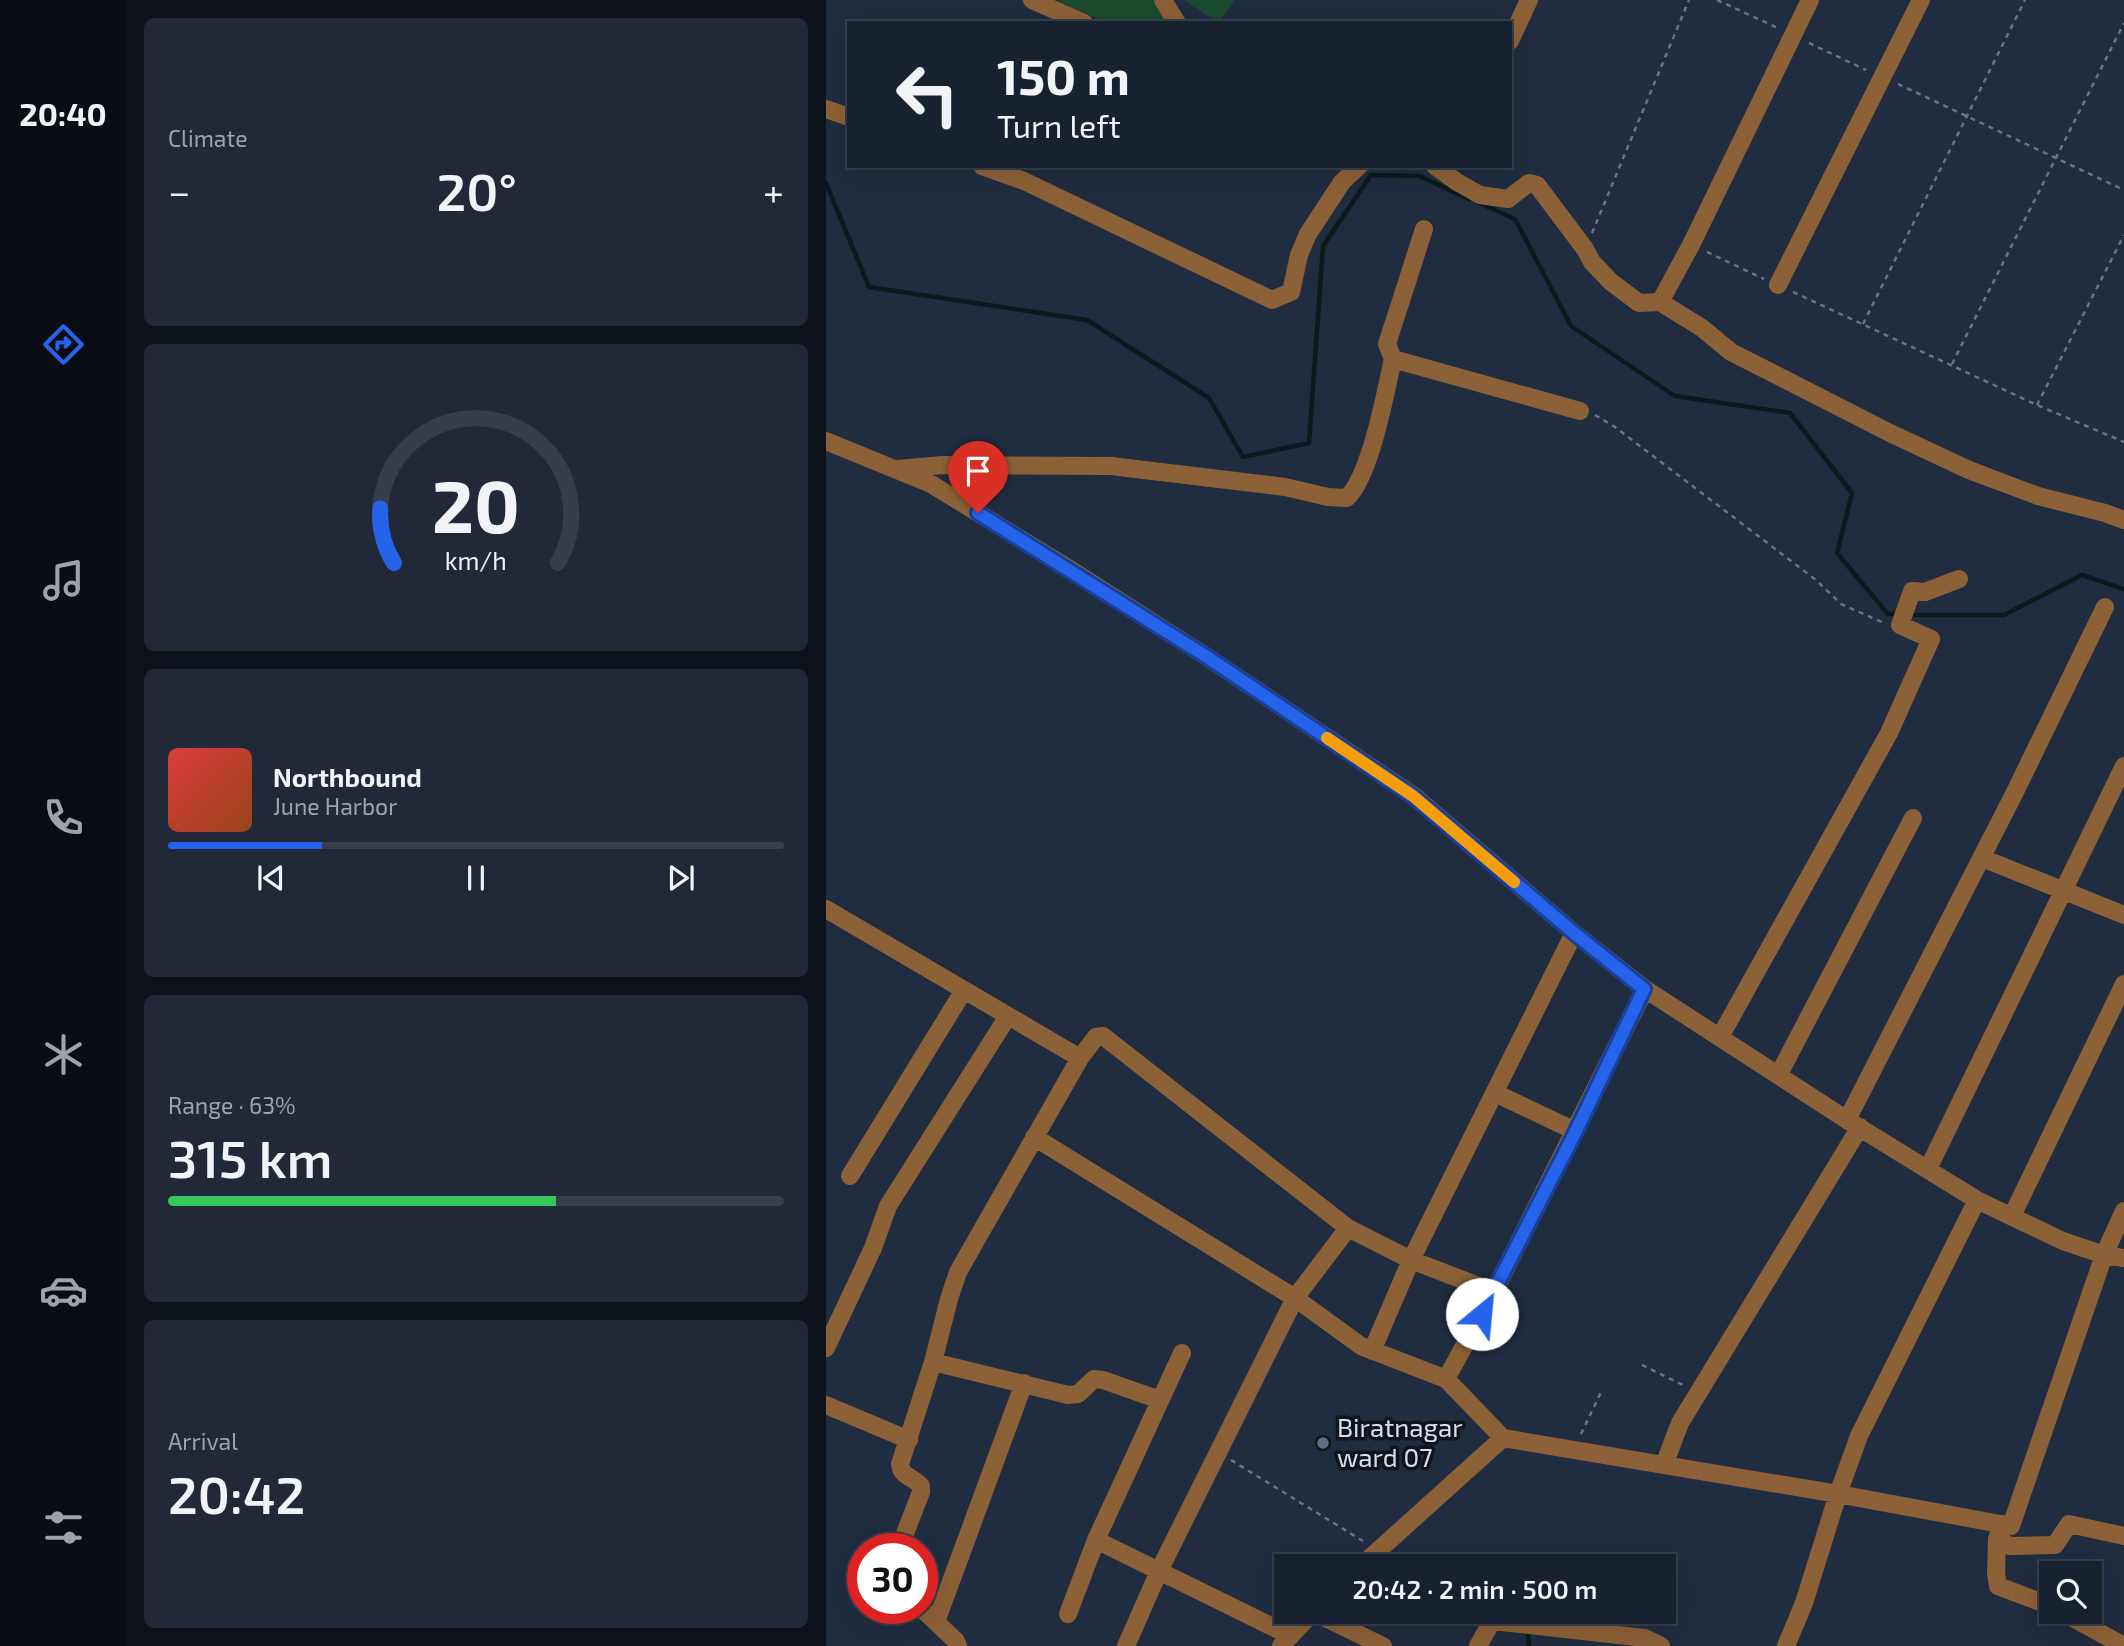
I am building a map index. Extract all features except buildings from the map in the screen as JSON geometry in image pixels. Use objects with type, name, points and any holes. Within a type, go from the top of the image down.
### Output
[{"type":"street","points":[[1032,0],[1079,21]]},
{"type":"street","points":[[1163,0],[1176,21]]},
{"type":"street","points":[[1512,37],[1529,0]]},
{"type":"street","points":[[1660,302],[1691,245],[1811,0]]},
{"type":"street","points":[[1778,285],[1921,0]]},
{"type":"street","points":[[826,109],[847,116]]},
{"type":"street","points":[[988,168],[1024,181],[1272,300],[1291,292],[1299,255],[1308,234],[1342,182],[1357,168]]},
{"type":"street","points":[[1438,168],[1480,195],[1508,199],[1530,183],[1537,185],[1592,262],[1611,282],[1639,303],[1660,302],[1702,328],[1731,352],[1969,470],[2038,496],[2124,520]]},
{"type":"street","points":[[895,469],[942,465],[1111,466],[1285,487],[1328,497],[1347,498],[1356,489],[1373,440],[1393,359],[1387,344],[1424,229]]},
{"type":"street","points":[[1393,359],[1580,411]]},
{"type":"street","points":[[826,441],[931,484],[1207,657],[1413,796],[1644,989],[1854,1124],[1977,1200],[2063,1241],[2104,1255],[2124,1258]]},
{"type":"street","points":[[1720,1037],[1889,733],[1931,639],[1901,622],[1912,591],[1925,592],[1959,579]]},
{"type":"street","points":[[1664,1465],[1680,1423],[1854,1124],[2105,607]]},
{"type":"street","points":[[1928,1169],[2124,766]]},
{"type":"street","points":[[1779,1074],[1913,818]]},
{"type":"street","points":[[1982,858],[2124,915]]},
{"type":"street","points":[[826,909],[1080,1058]]},
{"type":"street","points":[[1372,1351],[1411,1260],[1574,933]]},
{"type":"street","points":[[2012,1216],[2124,984]]},
{"type":"street","points":[[1447,1379],[1576,1131],[1644,989]]},
{"type":"street","points":[[850,1176],[964,990]]},
{"type":"street","points":[[826,1348],[873,1248],[888,1206],[1008,1016]]},
{"type":"street","points":[[905,1533],[922,1486],[917,1480],[904,1475],[900,1464],[958,1272],[1080,1058],[1096,1037],[1102,1036],[1348,1228],[1411,1260],[1493,1292]]},
{"type":"street","points":[[1495,1093],[1576,1131]]},
{"type":"street","points":[[1034,1137],[1295,1298],[1362,1346],[1447,1379],[1503,1438],[1838,1494],[1999,1532],[2011,1546],[2054,1545],[2069,1524],[2124,1536]]},
{"type":"street","points":[[1786,1646],[1804,1603],[1859,1436],[1977,1200]]},
{"type":"street","points":[[1999,1532],[2011,1526],[2104,1255],[2124,1212]]},
{"type":"street","points":[[1126,1646],[1159,1571],[1295,1298],[1348,1228]]},
{"type":"street","points":[[1068,1614],[1096,1540],[1182,1353]]},
{"type":"street","points":[[933,1362],[1068,1395],[1078,1394],[1094,1379],[1103,1380],[1160,1400]]},
{"type":"street","points":[[938,1617],[1024,1383]]},
{"type":"street","points":[[826,1405],[909,1440]]},
{"type":"street","points":[[1374,1554],[1503,1438]]},
{"type":"street","points":[[1999,1532],[1996,1573],[1998,1586],[2039,1601]]},
{"type":"street","points":[[1096,1540],[1159,1571],[1286,1641],[1302,1624]]},
{"type":"street","points":[[1478,1646],[1492,1621],[1645,1638],[1661,1646]]},
{"type":"street","points":[[938,1624],[958,1646]]},
{"type":"street","points":[[1338,1624],[1383,1646]]},
{"type":"street","points":[[2082,1624],[2115,1644]]},
{"type":"path","points":[[1585,249],[1689,0]]},
{"type":"path","points":[[1717,0],[2124,190]]},
{"type":"path","points":[[1863,324],[2025,0]]},
{"type":"path","points":[[1951,365],[2124,23]]},
{"type":"path","points":[[2037,405],[2124,235]]},
{"type":"path","points":[[1691,245],[2037,405],[2124,442]]},
{"type":"path","points":[[1580,411],[1591,413],[1615,427],[1816,580],[1841,604],[1891,627],[1901,622]]},
{"type":"path","points":[[1643,1364],[1699,1392]]},
{"type":"path","points":[[1573,1450],[1602,1390]]},
{"type":"path","points":[[1220,1452],[1378,1550]]},
{"type":"green space","points":[[1056,0],[1160,0],[1166,21],[1103,21]]},
{"type":"green space","points":[[1184,0],[1235,0],[1219,21],[1215,21]]},
{"type":"waterway","points":[[826,183],[869,287],[1087,320],[1209,398],[1243,457],[1309,443],[1323,246],[1371,175],[1419,176],[1469,199]]},
{"type":"waterway","points":[[1477,202],[1515,219],[1571,326],[1675,396],[1790,413],[1852,493],[1837,553],[1888,614],[1897,614]]},
{"type":"waterway","points":[[1909,615],[2004,615],[2082,575],[2124,589]]},
{"type":"waterway","points":[[1528,1634],[1529,1646]]},
{"type":"slow traffic","points":[[1327,738],[1413,796],[1514,882]]},
{"type":"place","name":"Biratnagar ward 07","points":[[1323,1443]]},
{"type":"route","points":[[978,513],[1207,657],[1413,796],[1644,989],[1576,1131],[1482,1314]]}]
